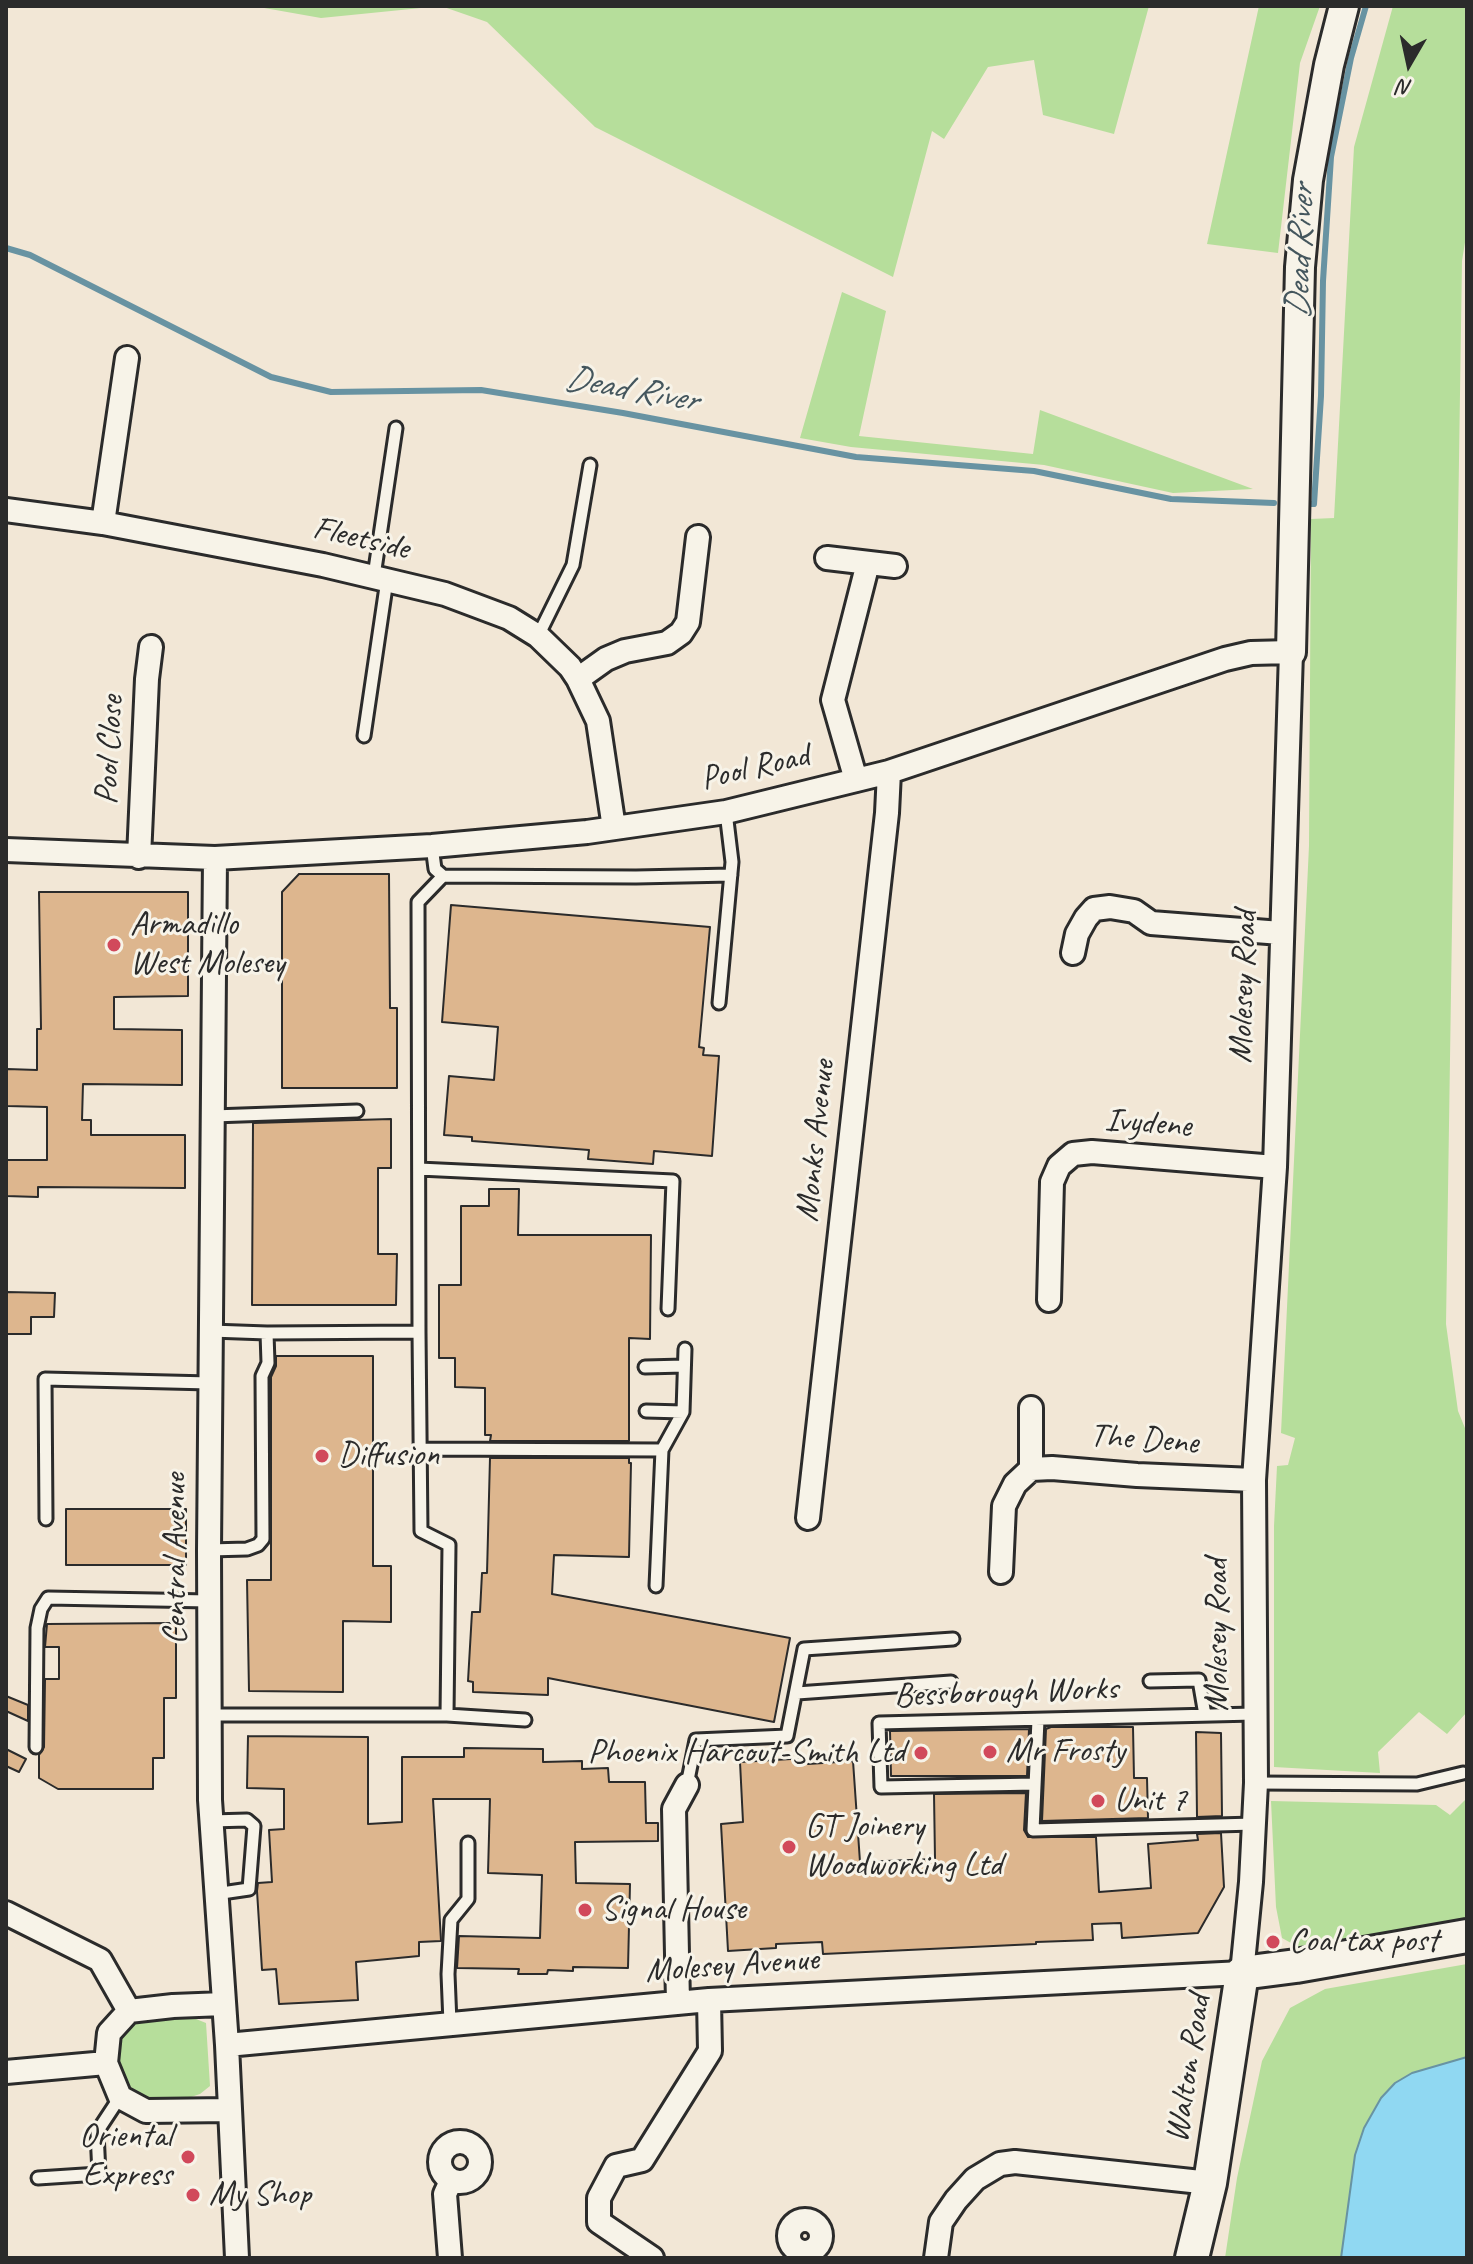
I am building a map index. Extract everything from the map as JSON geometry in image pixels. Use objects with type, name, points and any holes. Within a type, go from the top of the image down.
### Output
[{"type":"main road","name":"Walton Road","points":[[1192,2258],[1210,2183],[1242,1973],[1467,1936]]},
{"type":"street","name":"Molesey Road","points":[[1242,1973],[1256,1783],[1254,1480],[1275,1167],[1300,267],[1308,180],[1329,65],[1344,6]]},
{"type":"street","points":[[103,523],[127,358]]},
{"type":"street","name":"Fleetside","points":[[6,510],[103,523],[381,578],[458,598],[509,618],[538,636],[578,679],[598,721],[614,828]]},
{"type":"street","points":[[578,679],[606,659],[625,651],[667,643],[681,633],[688,622],[698,537]]},
{"type":"street","points":[[827,558],[895,566]]},
{"type":"street","points":[[856,780],[833,700],[868,563]]},
{"type":"street","name":"Pool Close","points":[[139,857],[151,647]]},
{"type":"street","name":"Pool Road","points":[[6,850],[215,858],[432,846],[614,828],[726,812],[889,772],[1225,659],[1251,653],[1291,652]]},
{"type":"street","name":"Monks Avenue","points":[[808,1518],[884,845],[889,772]]},
{"type":"street","name":"Central Avenue","points":[[215,858],[209,1550],[211,1821],[227,2045],[237,2258]]},
{"type":"street","points":[[1073,953],[1077,934],[1086,918],[1094,909],[1110,907],[1134,911],[1151,923],[1281,933]]},
{"type":"street","name":"Ivydene","points":[[1049,1300],[1052,1182],[1059,1166],[1073,1154],[1092,1152],[1275,1167]]},
{"type":"street","points":[[1001,1572],[1004,1506],[1015,1484],[1031,1469],[1031,1408]]},
{"type":"street","name":"The Dene","points":[[1031,1469],[1254,1480]]},
{"type":"street","points":[[678,2003],[674,1809],[687,1785]]},
{"type":"street","points":[[6,1913],[100,1960],[129,2011]]},
{"type":"street","name":"Molesey Avenue","points":[[227,2045],[709,2000],[1242,1973]]},
{"type":"street","points":[[652,2258],[599,2222],[599,2198],[616,2166],[642,2160],[710,2051],[709,2000]]},
{"type":"street","points":[[224,2004],[129,2011],[109,2033],[106,2063],[120,2097],[146,2111],[229,2110]]},
{"type":"street","points":[[6,2072],[106,2063]]},
{"type":"street","points":[[936,2258],[941,2222],[975,2179],[1000,2164],[1015,2162],[1210,2183]]},
{"type":"street","points":[[450,2258],[445,2194],[451,2181]]},
{"type":"lane","points":[[364,736],[396,428]]},
{"type":"lane","points":[[538,636],[573,565],[590,465]]},
{"type":"lane","points":[[719,1003],[731,875],[732,847],[726,812]]},
{"type":"lane","points":[[432,846],[435,869],[443,876],[731,875]]},
{"type":"lane","points":[[443,876],[418,902],[419,1332],[421,1531],[449,1545],[447,1715]]},
{"type":"lane","points":[[213,1126],[357,1111]]},
{"type":"lane","points":[[419,1169],[673,1181],[668,1309]]},
{"type":"lane","points":[[211,1331],[419,1332]]},
{"type":"lane","points":[[209,1550],[247,1549],[258,1545],[263,1539],[262,1376],[268,1363],[267,1333]]},
{"type":"lane","points":[[656,1586],[662,1450],[683,1412],[685,1349]]},
{"type":"lane","points":[[645,1367],[684,1366]]},
{"type":"lane","points":[[46,1519],[45,1379],[210,1383]]},
{"type":"lane","points":[[646,1411],[683,1412]]},
{"type":"lane","points":[[420,1449],[662,1450]]},
{"type":"lane","points":[[36,1747],[37,1628],[41,1609],[48,1598],[209,1601]]},
{"type":"lane","points":[[687,1785],[696,1740],[787,1736],[804,1649],[953,1639]]},
{"type":"lane","points":[[1150,1681],[1199,1680],[1205,1715]]},
{"type":"lane","points":[[797,1693],[951,1682]]},
{"type":"lane","name":"Bessborough Works","points":[[1035,1784],[881,1787],[879,1723],[1254,1714]]},
{"type":"lane","points":[[210,1715],[447,1715],[525,1720]]},
{"type":"lane","points":[[1038,1720],[1033,1830],[1254,1824]]},
{"type":"lane","points":[[1256,1783],[1417,1784],[1463,1773]]},
{"type":"lane","points":[[211,1821],[247,1820],[254,1826],[249,1889],[215,1894]]},
{"type":"lane","points":[[450,2023],[448,1974],[451,1920],[468,1899],[468,1843]]},
{"type":"lane","points":[[38,2178],[99,2174],[97,2132],[120,2097]]},
{"type":"green space","points":[[253,6],[441,6],[321,18]]},
{"type":"green space","points":[[441,6],[1149,6],[1114,134],[1043,115],[1034,60],[988,67],[944,139],[932,131],[893,277],[595,127],[487,22]]},
{"type":"green space","points":[[1259,6],[1320,6],[1300,63],[1278,253],[1207,244]]},
{"type":"green space","points":[[1393,6],[1467,6],[1467,230],[1462,261],[1446,1324],[1458,1411],[1467,1433],[1467,1712],[1447,1734],[1419,1712],[1378,1752],[1380,1773],[1274,1767],[1274,1526],[1277,1466],[1288,1465],[1295,1438],[1281,1433],[1309,846],[1311,519],[1334,518],[1354,147]]},
{"type":"green space","points":[[842,292],[886,311],[859,436],[1033,454],[1040,410],[1253,489],[1173,493],[1044,465],[851,447],[800,438]]},
{"type":"green space","points":[[1467,1798],[1467,1923],[1300,1948],[1282,1938],[1276,1907],[1271,1801],[1436,1805],[1450,1815]]},
{"type":"green space","points":[[1467,1964],[1467,2057],[1412,2073],[1395,2083],[1381,2098],[1364,2128],[1356,2155],[1341,2258],[1225,2258],[1237,2178],[1262,2061],[1290,2008],[1325,1989]]},
{"type":"green space","points":[[156,2016],[191,2017],[206,2023],[210,2086],[200,2094],[188,2098],[153,2100],[126,2087],[113,2059],[116,2041],[129,2025]]},
{"type":"water","points":[[1467,2057],[1467,2258],[1341,2258],[1355,2155],[1364,2128],[1381,2098],[1395,2083],[1412,2073]]},
{"type":"building","points":[[299,874],[389,874],[390,1008],[397,1008],[397,1088],[282,1088],[282,892]]},
{"type":"building","points":[[39,892],[188,892],[188,996],[114,997],[114,1029],[182,1030],[182,1085],[83,1084],[82,1120],[91,1120],[91,1135],[185,1135],[185,1188],[38,1187],[38,1197],[6,1196],[6,1160],[47,1160],[47,1107],[7,1106],[7,1069],[37,1070],[37,1029],[41,1029]]},
{"type":"building","points":[[451,905],[710,927],[699,1047],[704,1048],[703,1055],[719,1056],[712,1156],[654,1151],[653,1164],[588,1159],[589,1150],[472,1141],[472,1137],[444,1135],[449,1076],[494,1080],[498,1027],[442,1022]]},
{"type":"building","points":[[391,1119],[391,1168],[378,1168],[378,1254],[397,1254],[396,1305],[252,1305],[253,1123]]},
{"type":"building","points":[[489,1189],[519,1189],[518,1235],[651,1235],[650,1339],[629,1338],[629,1441],[490,1441],[491,1435],[485,1435],[485,1388],[455,1387],[455,1358],[439,1358],[439,1285],[461,1285],[461,1206],[489,1206]]},
{"type":"building","points":[[6,1292],[55,1293],[54,1317],[31,1317],[31,1334],[6,1334]]},
{"type":"building","points":[[276,1356],[373,1356],[373,1566],[391,1566],[391,1622],[343,1621],[343,1692],[249,1691],[247,1580],[271,1580],[271,1377]]},
{"type":"building","points":[[490,1458],[629,1458],[629,1557],[554,1555],[552,1594],[790,1638],[774,1722],[548,1678],[548,1695],[473,1692],[473,1682],[468,1681],[472,1612],[480,1612],[482,1573],[487,1573]]},
{"type":"building","points":[[66,1509],[186,1509],[186,1565],[66,1565]]},
{"type":"building","points":[[176,1623],[176,1698],[164,1698],[164,1758],[153,1758],[153,1789],[58,1789],[39,1778],[39,1755],[44,1747],[45,1679],[59,1679],[59,1647],[45,1647],[47,1624]]},
{"type":"building","points":[[6,1696],[28,1705],[28,1721],[6,1711]]},
{"type":"building","points":[[1133,1727],[1134,1778],[1147,1778],[1148,1818],[1042,1821],[1046,1729]]},
{"type":"building","points":[[1029,1729],[1027,1776],[891,1776],[890,1731]]},
{"type":"building","points":[[1196,1732],[1221,1733],[1222,1816],[1197,1817]]},
{"type":"building","points":[[248,1736],[368,1737],[368,1824],[402,1822],[402,1757],[464,1757],[464,1748],[543,1749],[543,1762],[582,1761],[582,1769],[608,1768],[609,1782],[645,1782],[646,1823],[658,1823],[658,1841],[575,1842],[576,1883],[630,1884],[628,1968],[573,1967],[573,1971],[518,1974],[519,1969],[457,1968],[459,1936],[540,1938],[542,1875],[488,1873],[490,1799],[433,1799],[441,1941],[419,1942],[419,1956],[356,1962],[358,2000],[279,2004],[276,1969],[262,1970],[257,1891],[258,1883],[272,1882],[269,1830],[284,1829],[284,1789],[247,1788]]},
{"type":"building","points":[[6,1749],[26,1759],[19,1772],[6,1766]]},
{"type":"building","points":[[808,1758],[808,1764],[853,1761],[860,1862],[935,1859],[934,1794],[1026,1793],[1024,1830],[1028,1837],[1096,1837],[1099,1892],[1151,1888],[1148,1844],[1198,1840],[1197,1834],[1221,1833],[1224,1887],[1198,1933],[1122,1938],[1121,1923],[1092,1924],[1093,1940],[823,1954],[822,1942],[728,1951],[721,1824],[743,1822],[740,1762]]},
{"type":"waterway","name":"Dead River","points":[[1310,504],[1314,504],[1321,396],[1323,281],[1331,157],[1351,58],[1366,6]]},
{"type":"waterway","name":"Dead River","points":[[6,248],[30,255],[271,377],[331,392],[481,390],[856,457],[1034,471],[1171,499],[1274,503]]},
{"type":"place","name":"Armadillo West Molesey","points":[[114,945]]},
{"type":"place","name":"Diffusion","points":[[322,1456]]},
{"type":"place","name":"Mr Frosty","points":[[990,1752]]},
{"type":"place","name":"Phoenix Harcout-Smith Ltd","points":[[921,1753]]},
{"type":"place","name":"Unit 7","points":[[1098,1801]]},
{"type":"place","name":"GT Joinery Woodworking Ltd","points":[[789,1847]]},
{"type":"place","name":"Signal House","points":[[585,1910]]},
{"type":"place","name":"Coal tax post","points":[[1273,1942]]},
{"type":"place","name":"Oriental Express","points":[[188,2157]]},
{"type":"place","name":"My Shop","points":[[193,2195]]}]
